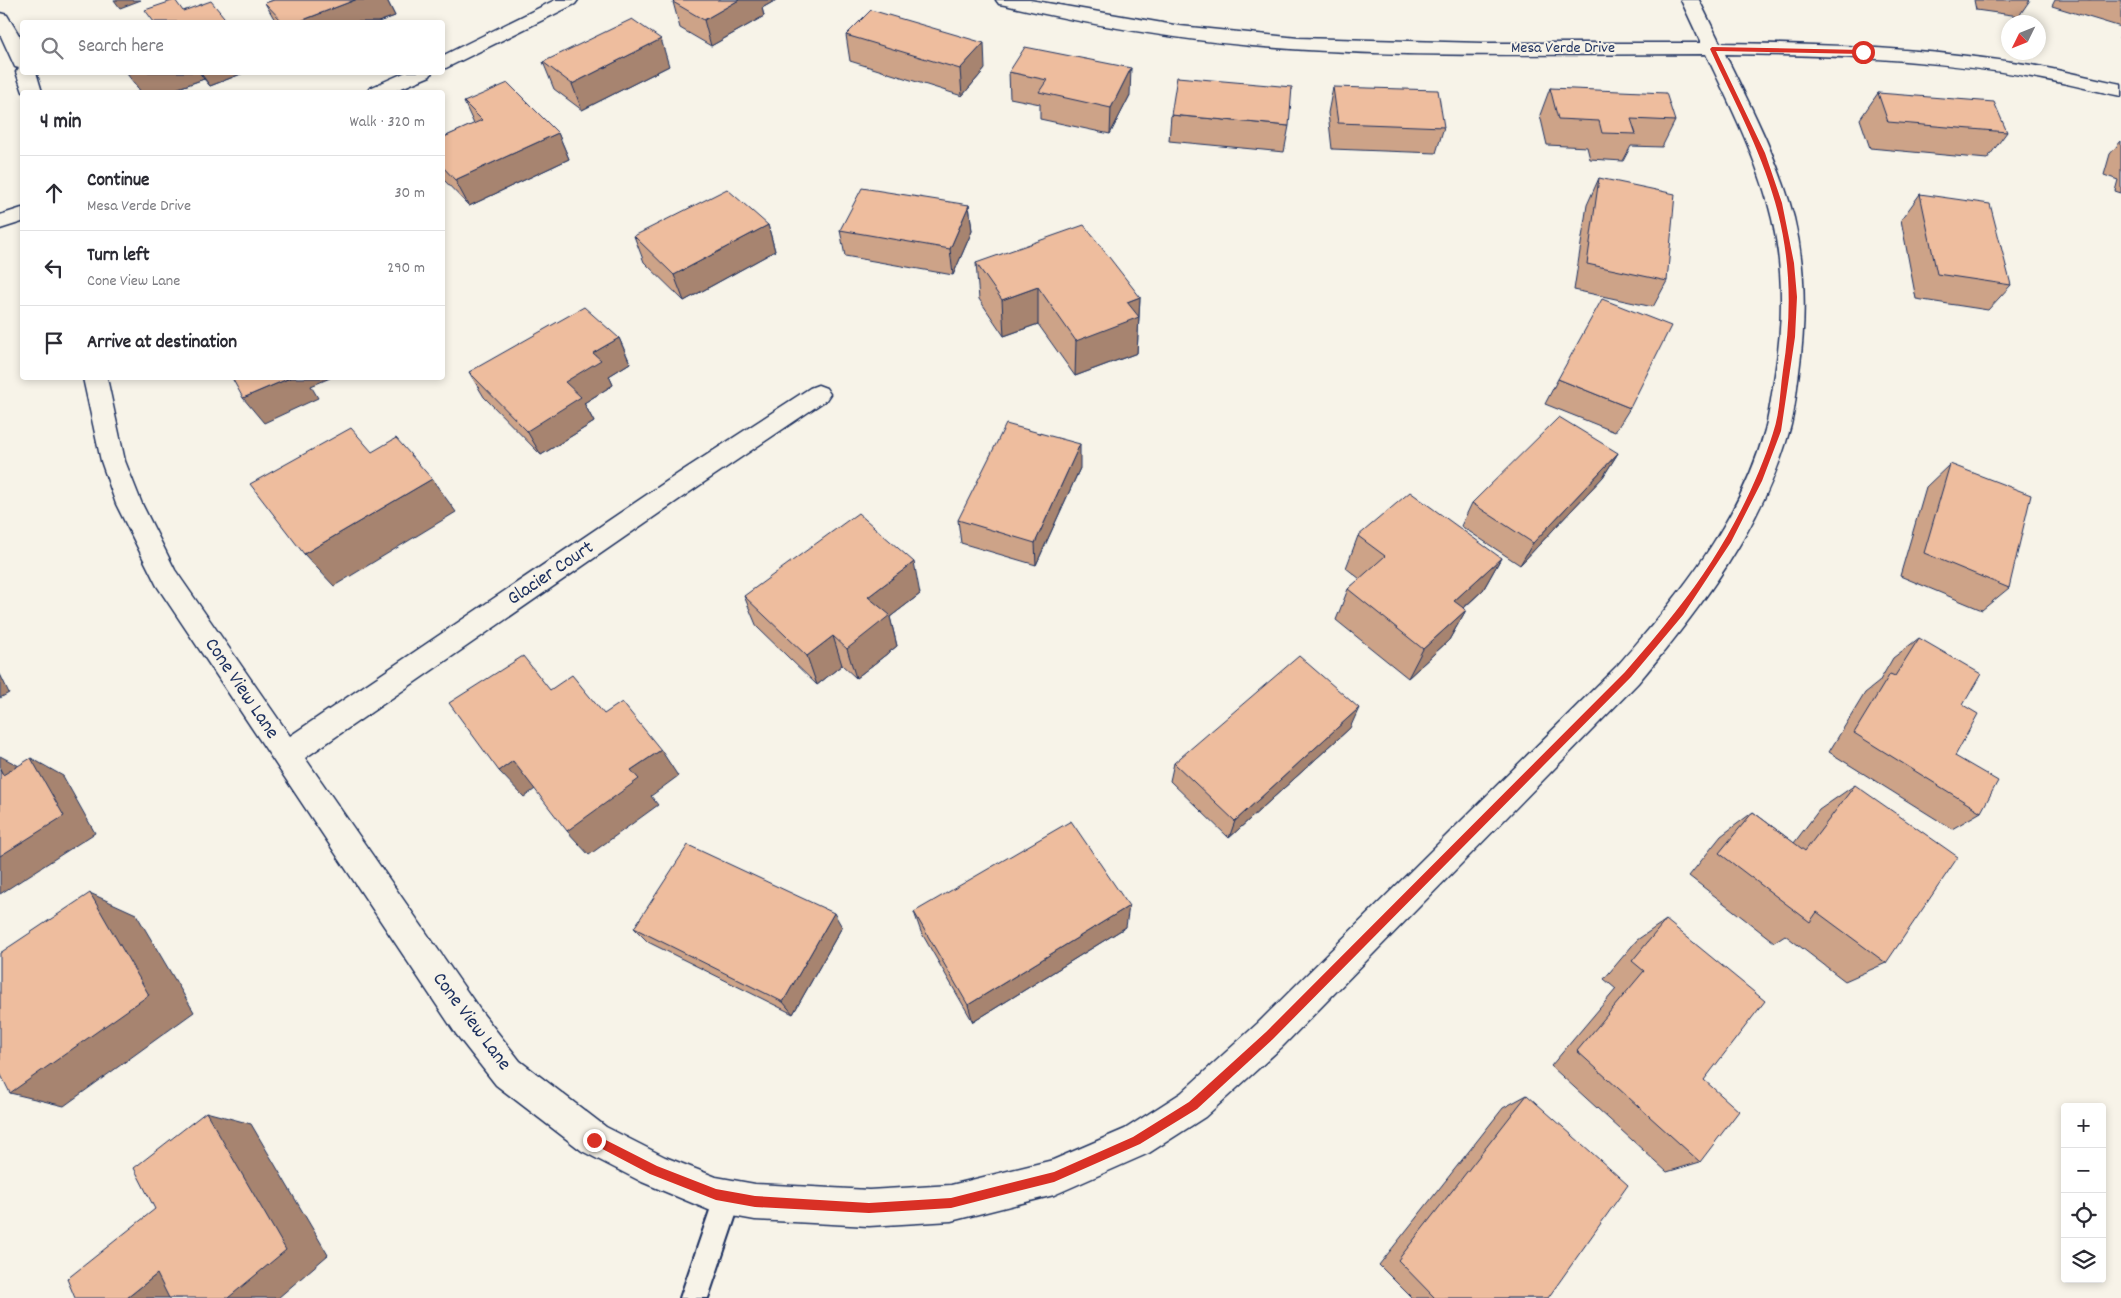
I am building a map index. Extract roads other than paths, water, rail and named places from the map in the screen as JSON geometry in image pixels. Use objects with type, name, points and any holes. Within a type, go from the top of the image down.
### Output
[{"type":"street","points":[[445,62],[569,0]]},
{"type":"street","name":"Mesa Verde Drive","points":[[1005,0],[1099,19],[1207,36],[1267,41],[1392,47],[1863,52],[1922,56],[2025,70],[2121,90]]},
{"type":"street","name":"Cone View Lane","points":[[95,380],[113,460],[129,504],[162,570],[468,1022],[508,1074],[594,1140],[654,1170],[716,1195],[755,1202],[869,1208],[951,1203],[1054,1177],[1137,1141],[1193,1105],[1270,1035],[1628,674],[1680,613],[1729,540],[1758,481],[1778,431],[1792,337],[1793,297],[1790,263],[1779,203],[1762,153],[1690,0]]},
{"type":"street","points":[[0,19],[15,43],[20,57]]},
{"type":"street","points":[[27,75],[32,90]]},
{"type":"street","points":[[381,90],[416,75]]},
{"type":"street","points":[[0,222],[20,216]]},
{"type":"street","name":"Glacier Court","points":[[286,755],[818,394]]},
{"type":"lane","points":[[694,1298],[728,1197]]}]
